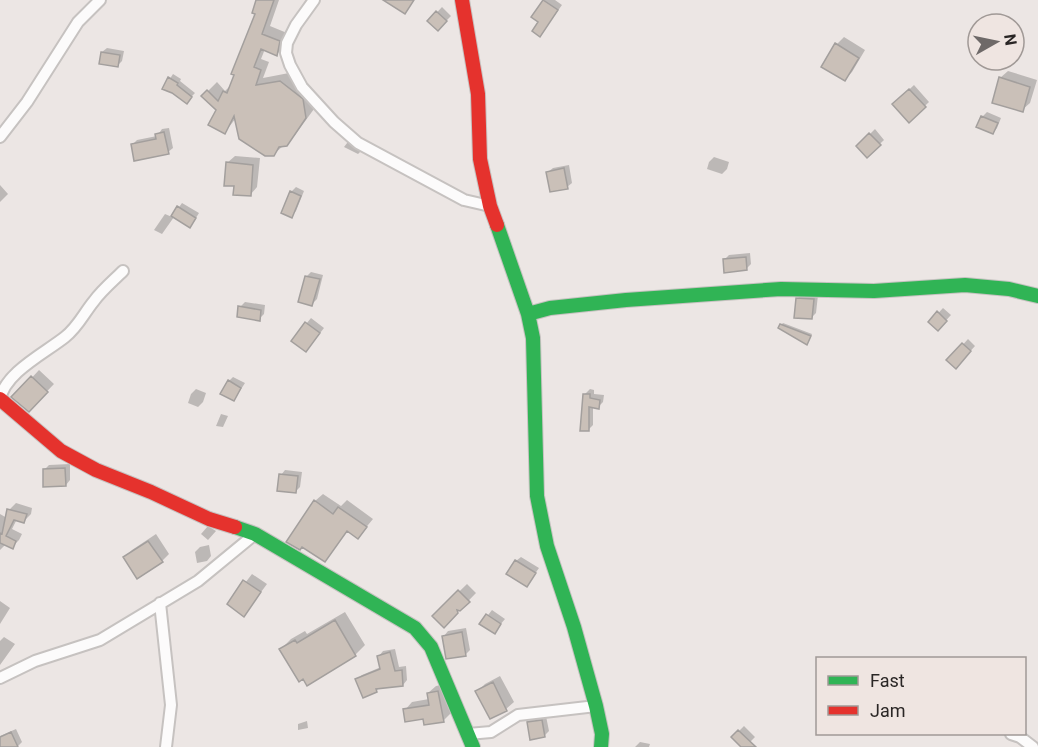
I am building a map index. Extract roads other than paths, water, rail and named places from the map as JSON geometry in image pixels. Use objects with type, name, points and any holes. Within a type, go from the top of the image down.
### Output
[{"type":"street","points":[[0,137],[27,102],[78,22],[100,0]]},
{"type":"street","points":[[314,0],[296,25],[287,43],[286,53],[290,65],[302,87],[334,122],[358,143],[464,200],[490,207]]},
{"type":"street","points":[[462,0],[478,94],[480,159],[490,207],[528,314],[533,338],[537,496],[547,546],[574,627],[596,706],[602,734],[601,747]]},
{"type":"street","points":[[123,272],[100,293],[78,325],[67,336],[19,371],[2,389],[0,400],[61,452],[124,483],[151,492],[209,519],[255,534],[415,628],[431,647],[445,685],[471,740],[491,732],[519,715],[596,706]]},
{"type":"street","points":[[528,314],[550,308],[626,300],[781,289],[874,291],[965,285],[1009,289],[1038,296]]},
{"type":"street","points":[[0,678],[35,661],[100,640],[198,581],[255,534]]},
{"type":"street","points":[[160,603],[171,705],[166,747]]},
{"type":"street","points":[[1014,735],[1033,747]]}]
